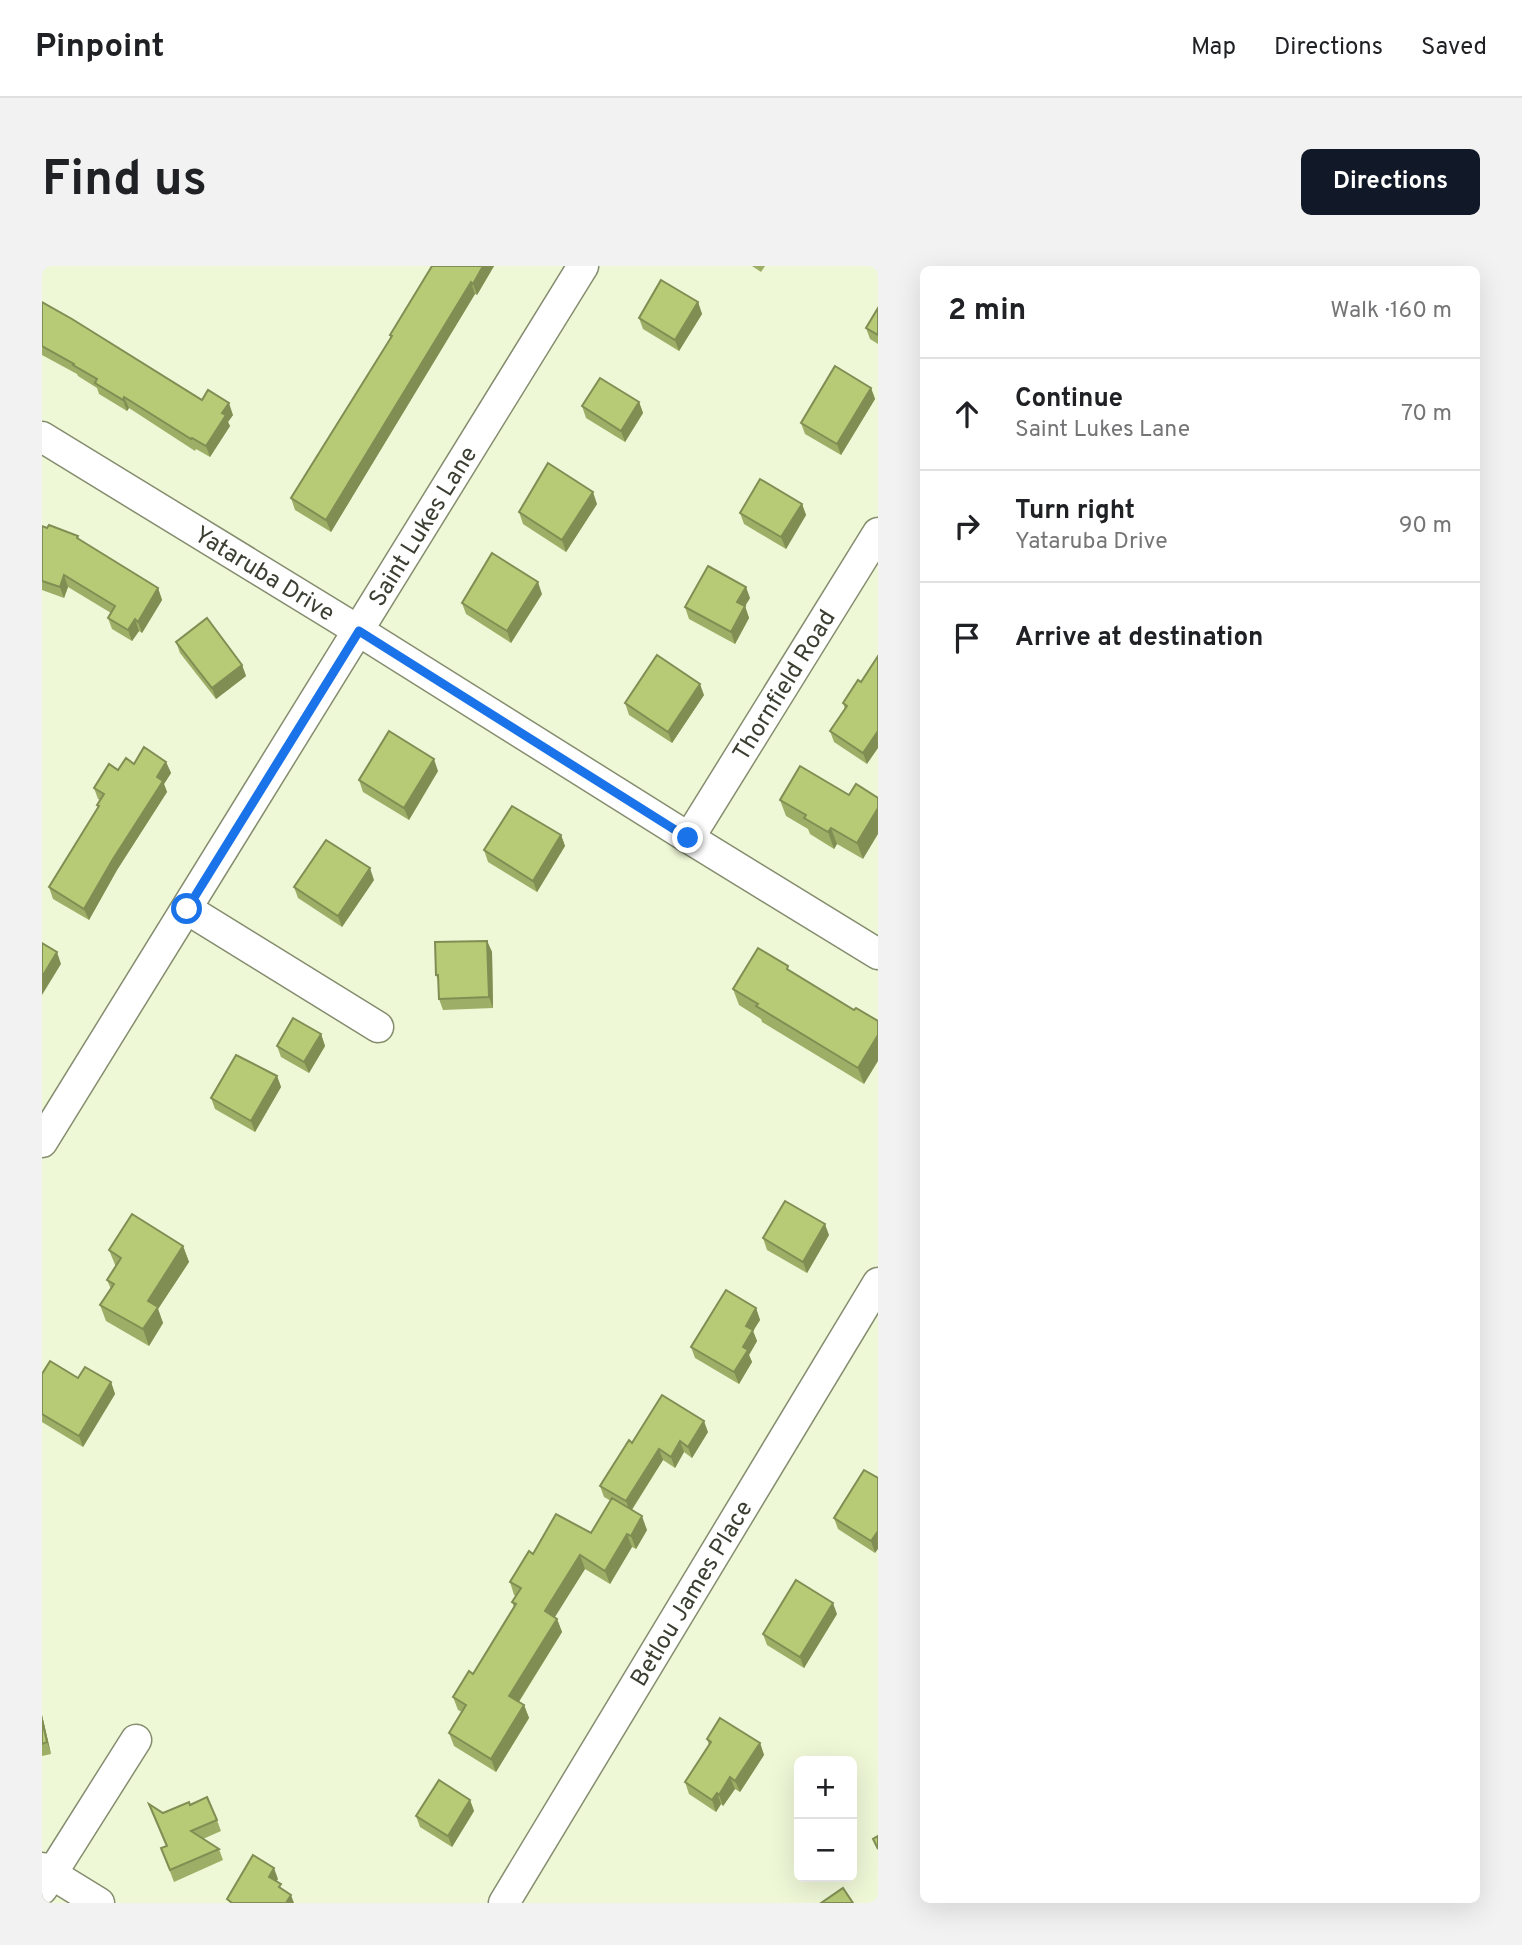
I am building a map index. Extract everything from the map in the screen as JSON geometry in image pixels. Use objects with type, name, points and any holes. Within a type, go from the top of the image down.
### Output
[{"type":"street","name":"Saint Lukes Lane","points":[[42,1142],[583,266]]},
{"type":"street","name":"Yataruba Drive","points":[[42,437],[878,954]]},
{"type":"street","name":"Thornfield Road","points":[[688,838],[878,533]]},
{"type":"street","points":[[187,909],[378,1027]]},
{"type":"street","name":"Betlou James Place","points":[[504,1903],[878,1283]]},
{"type":"street","points":[[99,1903],[45,1877],[136,1740]]},
{"type":"building","points":[[432,266],[483,266],[326,520],[291,498],[392,336],[390,335]]},
{"type":"building","points":[[661,280],[698,302],[675,340],[639,318]]},
{"type":"building","points":[[42,302],[202,400],[208,390],[229,403],[222,413],[226,415],[206,446],[124,397],[123,400],[95,383],[97,379],[42,346]]},
{"type":"building","points":[[878,308],[878,335],[866,328]]},
{"type":"building","points":[[835,366],[871,388],[837,444],[801,423]]},
{"type":"building","points":[[600,378],[639,402],[621,431],[582,406]]},
{"type":"building","points":[[548,463],[593,492],[562,540],[519,512]]},
{"type":"building","points":[[760,479],[802,504],[781,537],[740,513]]},
{"type":"building","points":[[49,525],[78,536],[77,538],[158,588],[138,622],[135,619],[128,630],[108,618],[115,606],[64,575],[60,587],[42,581],[42,526],[47,528]]},
{"type":"building","points":[[492,553],[538,582],[507,631],[462,603]]},
{"type":"building","points":[[708,566],[746,587],[737,602],[745,606],[731,632],[685,607]]},
{"type":"building","points":[[207,618],[242,665],[212,688],[176,642]]},
{"type":"building","points":[[657,655],[700,684],[668,732],[625,703]]},
{"type":"building","points":[[878,656],[878,731],[863,753],[830,731],[847,706],[843,703]]},
{"type":"building","points":[[389,731],[434,759],[404,808],[359,780]]},
{"type":"building","points":[[144,747],[166,762],[157,777],[163,781],[84,909],[49,887],[99,806],[97,805],[104,794],[94,788],[109,764],[118,770],[126,758],[134,764]]},
{"type":"building","points":[[800,766],[849,795],[856,784],[878,798],[878,808],[857,843],[831,828],[828,832],[780,800]]},
{"type":"building","points":[[512,806],[561,835],[533,881],[484,850]]},
{"type":"building","points":[[326,840],[370,868],[338,916],[294,887]]},
{"type":"building","points":[[487,941],[489,997],[439,999],[435,942]]},
{"type":"building","points":[[42,943],[57,952],[42,977]]},
{"type":"building","points":[[758,948],[854,1010],[856,1008],[878,1021],[878,1035],[858,1068],[733,989]]},
{"type":"building","points":[[293,1018],[321,1034],[304,1062],[277,1046]]},
{"type":"building","points":[[236,1055],[277,1076],[251,1121],[211,1098]]},
{"type":"building","points":[[785,1201],[825,1224],[803,1262],[763,1238]]},
{"type":"building","points":[[132,1214],[183,1246],[148,1301],[158,1307],[143,1329],[100,1305],[114,1284],[107,1280],[121,1258],[109,1250]]},
{"type":"building","points":[[726,1290],[756,1308],[746,1326],[753,1330],[743,1347],[748,1350],[734,1372],[691,1347]]},
{"type":"building","points":[[50,1361],[78,1378],[85,1367],[111,1382],[79,1436],[42,1414],[42,1374]]},
{"type":"building","points":[[662,1395],[704,1421],[688,1447],[680,1441],[671,1457],[659,1449],[626,1501],[600,1486],[629,1440],[632,1443]]},
{"type":"building","points":[[864,1470],[878,1478],[878,1531],[871,1541],[834,1518]]},
{"type":"building","points":[[612,1498],[642,1516],[631,1536],[627,1534],[605,1571],[580,1555],[545,1611],[557,1619],[509,1696],[524,1705],[491,1759],[449,1733],[466,1705],[453,1697],[469,1671],[473,1674],[516,1604],[512,1602],[521,1588],[510,1582],[529,1551],[533,1554],[556,1514],[591,1533]]},
{"type":"building","points":[[796,1580],[833,1603],[800,1657],[763,1634]]},
{"type":"building","points":[[720,1718],[760,1743],[735,1781],[730,1777],[719,1795],[717,1793],[712,1800],[685,1782],[711,1742],[707,1739]]},
{"type":"building","points":[[42,1720],[47,1742],[42,1744]]},
{"type":"building","points":[[439,1780],[470,1800],[448,1836],[416,1816]]},
{"type":"building","points":[[207,1797],[217,1820],[191,1831],[219,1849],[170,1870],[161,1848],[167,1846],[149,1804],[163,1813]]},
{"type":"building","points":[[878,1836],[878,1849],[873,1839]]},
{"type":"building","points":[[253,1855],[274,1868],[269,1877],[281,1884],[279,1887],[291,1895],[286,1903],[232,1903],[227,1899]]},
{"type":"building","points":[[843,1888],[853,1903],[821,1903]]},
{"type":"route","points":[[187,909],[359,631],[688,838]]}]
